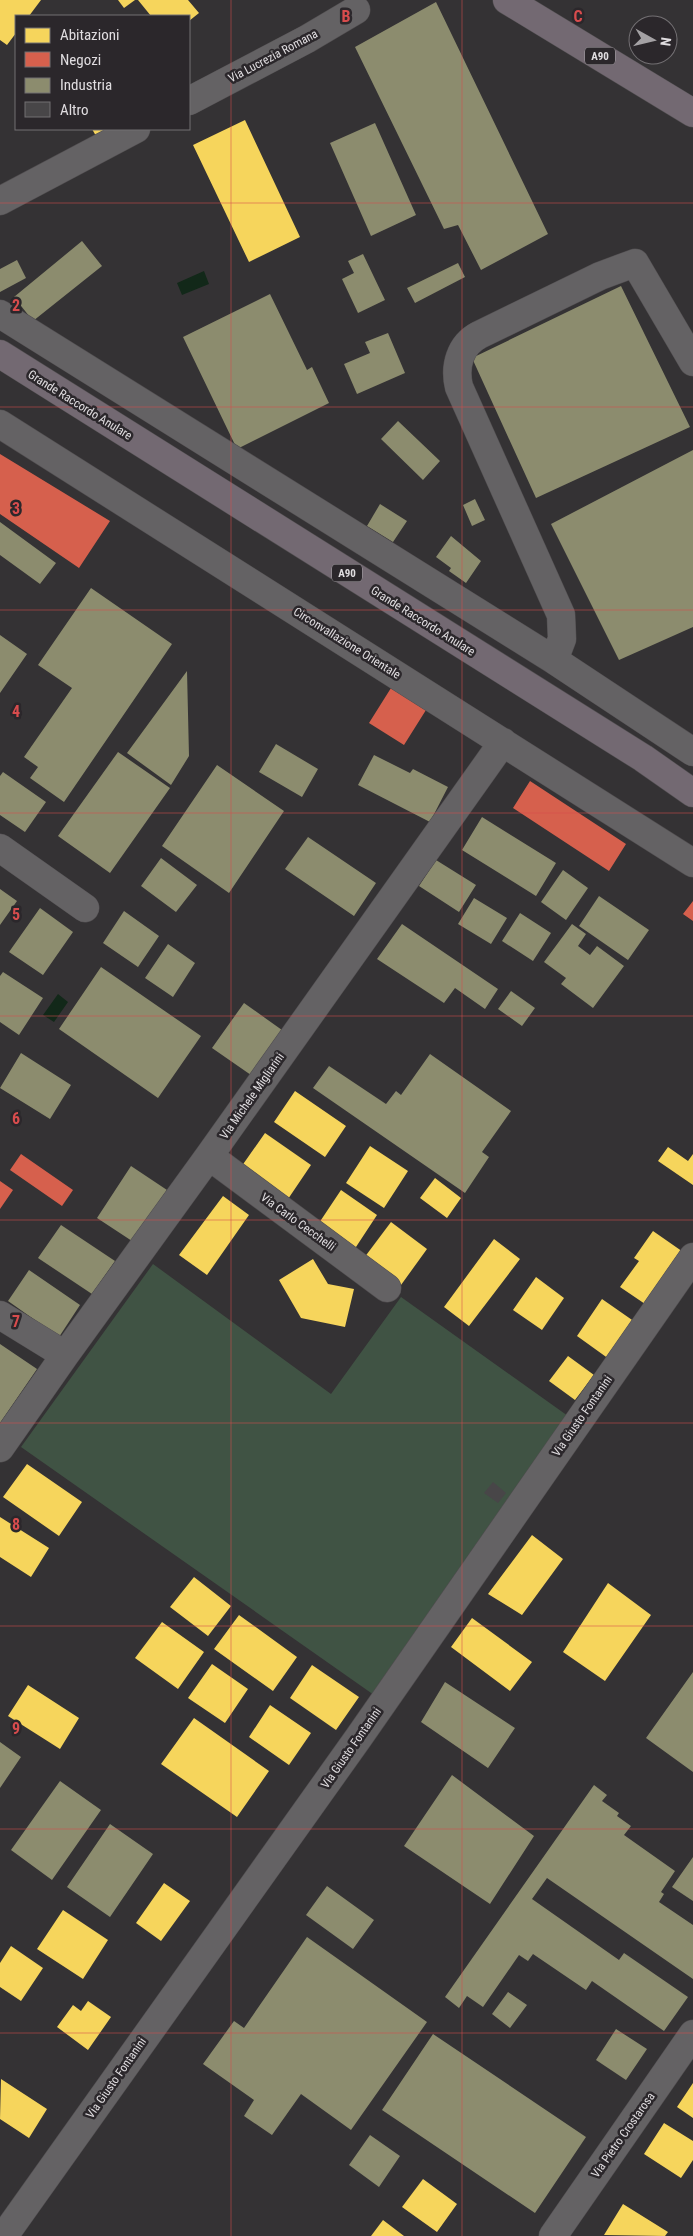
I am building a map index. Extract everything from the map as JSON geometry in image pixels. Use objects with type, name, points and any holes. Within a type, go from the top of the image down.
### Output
[{"type":"highway","name":"A90","points":[[507,0],[693,112]]},
{"type":"highway","name":"Grande Raccordo Anulare","points":[[0,354],[643,758],[693,793]]},
{"type":"street","name":"Via Lucrezia Romana","points":[[190,100],[307,39],[356,10]]},
{"type":"street","points":[[0,200],[134,130]]},
{"type":"street","points":[[554,660],[562,639],[561,615],[462,395],[457,372],[463,350],[474,338],[600,276],[635,264],[693,362]]},
{"type":"street","points":[[0,314],[554,660],[693,752]]},
{"type":"street","name":"Circonvallazione Orientale","points":[[0,424],[693,863]]},
{"type":"street","name":"Via Michele Migliarini","points":[[0,1448],[503,742]]},
{"type":"street","points":[[0,848],[85,908]]},
{"type":"street","name":"Via Carlo Cecchelli","points":[[209,1156],[387,1288]]},
{"type":"street","name":"Via Giusto Fontanini","points":[[4,2236],[359,1737],[693,1257]]},
{"type":"street","points":[[0,1315],[65,1355]]},
{"type":"street","name":"Via Pietro Crostarosa","points":[[553,2236],[693,2034]]},
{"type":"shaded area","points":[[204,271],[209,284],[182,295],[177,283]]},
{"type":"shaded area","points":[[58,994],[68,1002],[54,1022],[43,1015]]},
{"type":"shaded area","points":[[153,1264],[331,1394],[401,1297],[568,1416],[374,1695],[21,1447]]},
{"type":"building: Abitazioni","points":[[0,0],[41,0],[30,15],[15,15],[15,34],[7,45],[0,40]]},
{"type":"building: Abitazioni","points":[[118,0],[135,0],[124,8]]},
{"type":"building: Abitazioni","points":[[138,0],[188,0],[199,13],[190,20],[190,15],[150,15]]},
{"type":"building: Abitazioni","points":[[245,120],[300,237],[249,262],[193,145]]},
{"type":"building: Abitazioni","points":[[93,130],[106,130],[96,136]]},
{"type":"building: Abitazioni","points":[[295,1091],[346,1126],[325,1157],[274,1122]]},
{"type":"building: Abitazioni","points":[[265,1133],[311,1165],[286,1202],[239,1170]]},
{"type":"building: Abitazioni","points":[[370,1146],[408,1171],[384,1208],[346,1183]]},
{"type":"building: Abitazioni","points":[[668,1147],[688,1161],[693,1154],[693,1185],[658,1161]]},
{"type":"building: Abitazioni","points":[[435,1178],[461,1198],[447,1218],[420,1198]]},
{"type":"building: Abitazioni","points":[[341,1190],[377,1215],[354,1250],[317,1226]]},
{"type":"building: Abitazioni","points":[[223,1196],[249,1215],[207,1275],[179,1255]]},
{"type":"building: Abitazioni","points":[[391,1222],[427,1249],[401,1285],[364,1258]]},
{"type":"building: Abitazioni","points":[[653,1231],[686,1254],[648,1306],[620,1287],[639,1261],[634,1258]]},
{"type":"building: Abitazioni","points":[[494,1239],[520,1259],[469,1326],[444,1307]]},
{"type":"building: Abitazioni","points":[[313,1259],[328,1284],[354,1289],[345,1327],[301,1318],[279,1280]]},
{"type":"building: Abitazioni","points":[[536,1277],[564,1298],[542,1330],[513,1310]]},
{"type":"building: Abitazioni","points":[[602,1299],[635,1322],[609,1359],[577,1336]]},
{"type":"building: Abitazioni","points":[[568,1356],[594,1375],[575,1400],[549,1381]]},
{"type":"building: Abitazioni","points":[[27,1464],[82,1502],[59,1536],[3,1497]]},
{"type":"building: Abitazioni","points":[[0,1517],[49,1548],[31,1577],[0,1557]]},
{"type":"building: Abitazioni","points":[[532,1535],[563,1559],[522,1615],[488,1594]]},
{"type":"building: Abitazioni","points":[[194,1577],[231,1606],[208,1636],[170,1607]]},
{"type":"building: Abitazioni","points":[[608,1583],[651,1615],[605,1681],[563,1652]]},
{"type":"building: Abitazioni","points":[[239,1615],[297,1657],[273,1691],[214,1649]]},
{"type":"building: Abitazioni","points":[[472,1618],[532,1662],[510,1691],[451,1647]]},
{"type":"building: Abitazioni","points":[[162,1622],[204,1652],[178,1689],[135,1658]]},
{"type":"building: Abitazioni","points":[[212,1664],[248,1689],[225,1723],[188,1698]]},
{"type":"building: Abitazioni","points":[[312,1665],[359,1697],[336,1730],[290,1698]]},
{"type":"building: Abitazioni","points":[[28,1685],[79,1718],[60,1749],[8,1716]]},
{"type":"building: Abitazioni","points":[[270,1705],[311,1733],[289,1765],[249,1737]]},
{"type":"building: Abitazioni","points":[[194,1718],[269,1771],[237,1817],[161,1764]]},
{"type":"building: Abitazioni","points":[[164,1883],[190,1901],[161,1941],[136,1923]]},
{"type":"building: Abitazioni","points":[[63,1910],[108,1940],[83,1979],[37,1949]]},
{"type":"building: Abitazioni","points":[[11,1946],[43,1968],[21,2001],[0,1987],[0,1963]]},
{"type":"building: Abitazioni","points":[[88,2001],[111,2017],[88,2050],[57,2027],[73,2005],[81,2011]]},
{"type":"building: Abitazioni","points":[[1,2079],[47,2109],[29,2138],[0,2119]]},
{"type":"building: Abitazioni","points":[[693,2083],[693,2118],[677,2107]]},
{"type":"building: Abitazioni","points":[[664,2123],[693,2141],[693,2160],[681,2178],[644,2154]]},
{"type":"building: Abitazioni","points":[[423,2179],[457,2204],[437,2232],[402,2207]]},
{"type":"building: Abitazioni","points":[[623,2204],[668,2232],[665,2236],[604,2235]]},
{"type":"building: Abitazioni","points":[[383,2220],[404,2236],[371,2236]]},
{"type":"building: Negozi","points":[[0,454],[110,521],[79,568],[0,514]]},
{"type":"building: Negozi","points":[[391,688],[426,710],[404,745],[369,723]]},
{"type":"building: Negozi","points":[[530,781],[626,844],[609,871],[513,808]]},
{"type":"building: Negozi","points":[[693,901],[693,921],[683,914]]},
{"type":"building: Negozi","points":[[21,1154],[73,1190],[62,1206],[10,1170]]},
{"type":"building: Negozi","points":[[0,1181],[13,1190],[0,1209]]},
{"type":"building: Industria","points":[[436,2],[548,234],[481,270],[458,225],[444,229],[355,47]]},
{"type":"building: Industria","points":[[375,123],[416,215],[371,236],[330,143]]},
{"type":"building: Industria","points":[[82,241],[102,266],[33,321],[14,297]]},
{"type":"building: Industria","points":[[363,254],[385,300],[358,313],[342,279],[354,273],[348,261]]},
{"type":"building: Industria","points":[[17,260],[26,278],[0,292],[0,269]]},
{"type":"building: Industria","points":[[458,263],[465,277],[415,303],[407,288]]},
{"type":"building: Industria","points":[[621,286],[690,427],[536,498],[472,358]]},
{"type":"building: Industria","points":[[270,294],[307,370],[312,367],[329,403],[237,449],[183,337]]},
{"type":"building: Industria","points":[[388,333],[405,373],[357,394],[344,364],[370,353],[365,342]]},
{"type":"building: Industria","points":[[398,421],[440,461],[423,480],[381,439]]},
{"type":"building: Industria","points":[[693,450],[693,627],[619,660],[551,524]]},
{"type":"building: Industria","points":[[475,499],[485,520],[472,526],[463,505]]},
{"type":"building: Industria","points":[[380,504],[407,521],[393,542],[367,526]]},
{"type":"building: Industria","points":[[0,522],[56,563],[40,584],[0,555]]},
{"type":"building: Industria","points":[[451,536],[481,561],[466,583],[449,571],[451,568],[436,557]]},
{"type":"building: Industria","points":[[91,588],[172,644],[64,802],[30,778],[38,767],[24,757],[72,688],[38,665]]},
{"type":"building: Industria","points":[[0,635],[27,654],[0,693]]},
{"type":"building: Industria","points":[[187,671],[189,756],[171,785],[127,753]]},
{"type":"building: Industria","points":[[276,744],[318,769],[302,797],[259,772]]},
{"type":"building: Industria","points":[[118,752],[170,788],[110,873],[58,836]]},
{"type":"building: Industria","points":[[374,755],[410,773],[413,769],[448,787],[430,822],[358,785]]},
{"type":"building: Industria","points":[[217,765],[284,811],[229,893],[162,846]]},
{"type":"building: Industria","points":[[3,772],[46,802],[25,832],[0,815],[0,776]]},
{"type":"building: Industria","points":[[482,817],[556,863],[536,896],[462,850]]},
{"type":"building: Industria","points":[[308,837],[376,883],[354,916],[285,869]]},
{"type":"building: Industria","points":[[161,858],[197,885],[176,912],[141,886]]},
{"type":"building: Industria","points":[[436,860],[476,885],[459,912],[419,886]]},
{"type":"building: Industria","points":[[563,870],[588,888],[566,920],[541,902]]},
{"type":"building: Industria","points":[[0,889],[17,901],[0,925]]},
{"type":"building: Industria","points":[[599,896],[649,930],[628,960],[579,926]]},
{"type":"building: Industria","points":[[474,898],[507,918],[491,944],[458,924]]},
{"type":"building: Industria","points":[[40,908],[73,932],[43,975],[9,952]]},
{"type":"building: Industria","points":[[124,911],[159,936],[138,967],[103,943]]},
{"type":"building: Industria","points":[[520,913],[551,933],[533,961],[502,941]]},
{"type":"building: Industria","points":[[402,924],[498,989],[485,1009],[455,988],[444,1003],[377,959]]},
{"type":"building: Industria","points":[[572,924],[586,934],[578,946],[590,955],[597,946],[624,966],[593,1008],[561,984],[566,978],[544,962]]},
{"type":"building: Industria","points":[[168,944],[195,963],[173,997],[145,978]]},
{"type":"building: Industria","points":[[101,967],[201,1036],[158,1098],[59,1029]]},
{"type":"building: Industria","points":[[3,972],[43,998],[19,1035],[0,1022],[0,976]]},
{"type":"building: Industria","points":[[511,991],[535,1008],[522,1026],[498,1009]]},
{"type":"building: Industria","points":[[244,1003],[289,1035],[258,1080],[212,1048]]},
{"type":"building: Industria","points":[[21,1053],[71,1085],[50,1119],[0,1088]]},
{"type":"building: Industria","points":[[430,1054],[511,1111],[482,1152],[489,1157],[465,1193],[313,1088],[329,1066],[386,1104],[396,1091],[401,1095]]},
{"type":"building: Industria","points":[[131,1166],[167,1190],[132,1241],[97,1218]]},
{"type":"building: Industria","points":[[61,1225],[115,1261],[92,1294],[38,1258]]},
{"type":"building: Industria","points":[[29,1270],[80,1305],[59,1337],[8,1301]]},
{"type":"building: Industria","points":[[0,1344],[37,1369],[0,1423]]},
{"type":"building: Industria","points":[[693,1672],[693,1772],[646,1738]]},
{"type":"building: Industria","points":[[445,1682],[515,1728],[488,1768],[421,1722]]},
{"type":"building: Industria","points":[[0,1742],[21,1757],[0,1788]]},
{"type":"building: Industria","points":[[452,1775],[534,1836],[490,1904],[404,1846]]},
{"type":"building: Industria","points":[[60,1781],[101,1810],[52,1880],[11,1850]]},
{"type":"building: Industria","points":[[594,1785],[607,1795],[602,1801],[619,1813],[617,1816],[631,1826],[624,1835],[675,1871],[661,1892],[664,1894],[659,1902],[693,1925],[693,1979],[547,1878],[532,1899],[619,1960],[624,1953],[688,1997],[664,2031],[592,1981],[586,1990],[533,1954],[528,1961],[519,1955],[483,2007],[467,1996],[459,2008],[445,1997]]},
{"type":"building: Industria","points":[[110,1824],[153,1854],[110,1917],[67,1887]]},
{"type":"building: Industria","points":[[693,1857],[693,1901],[672,1887]]},
{"type":"building: Industria","points":[[327,1886],[374,1920],[353,1949],[306,1915]]},
{"type":"building: Industria","points":[[307,1937],[427,2022],[351,2130],[301,2094],[272,2135],[244,2116],[254,2100],[203,2064],[234,2021],[244,2028]]},
{"type":"building: Industria","points":[[508,1992],[527,2005],[510,2028],[492,2014]]},
{"type":"building: Industria","points":[[616,2029],[647,2049],[626,2080],[596,2060]]},
{"type":"building: Industria","points":[[433,2034],[586,2137],[535,2213],[382,2110]]},
{"type":"building: Industria","points":[[370,2135],[400,2156],[379,2187],[349,2165]]},
{"type":"building: Altro","points":[[493,1482],[506,1493],[498,1503],[484,1493]]}]
